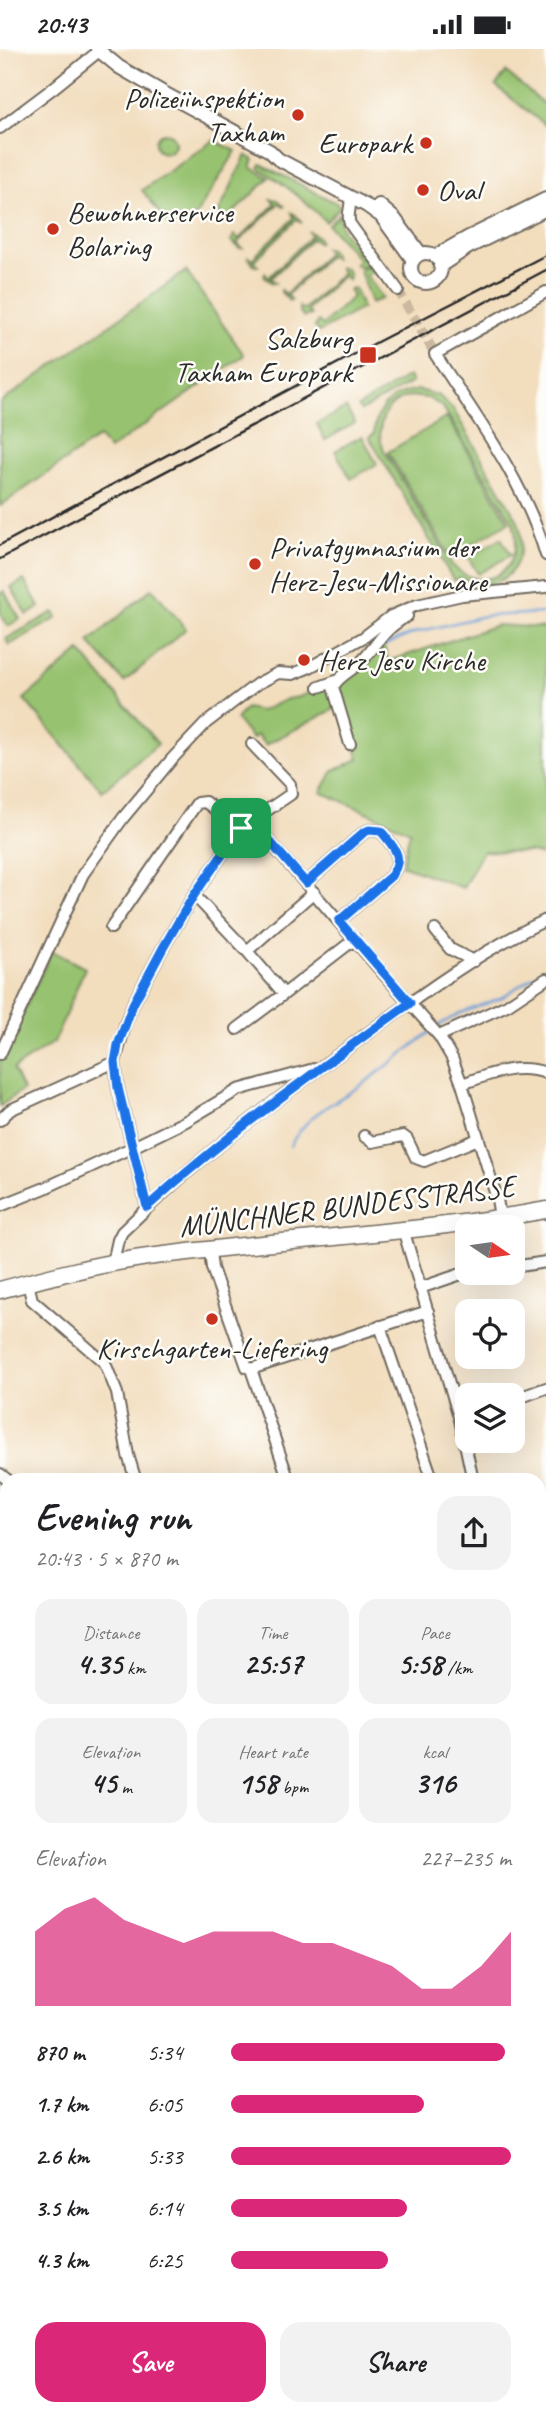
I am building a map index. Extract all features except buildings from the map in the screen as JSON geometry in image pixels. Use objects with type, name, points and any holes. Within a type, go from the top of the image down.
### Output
[{"type":"main road","name":"MÜNCHNER BUNDESSTRASSE","points":[[513,1215],[546,1210]]},
{"type":"main road","name":"MÜNCHNER BUNDESSTRASSE","points":[[0,1290],[113,1262],[455,1223]]},
{"type":"street","points":[[0,128],[98,50],[119,67],[381,216],[417,257],[438,261],[546,209]]},
{"type":"street","points":[[270,151],[281,153],[380,206],[396,219],[417,257],[412,273],[422,282],[435,279],[440,271],[438,261]]},
{"type":"street","points":[[350,198],[347,216],[350,225],[398,290]]},
{"type":"street","points":[[438,261],[467,238],[546,199]]},
{"type":"street","points":[[546,292],[435,354],[513,478],[542,530],[546,555]]},
{"type":"street","points":[[0,1054],[83,874],[123,818],[206,723],[257,684],[278,673],[299,672],[363,637],[391,616],[430,602],[462,595],[546,587]]},
{"type":"street","points":[[319,687],[336,681],[361,662],[389,627],[430,602]]},
{"type":"street","points":[[336,681],[333,691],[350,744]]},
{"type":"street","points":[[147,1207],[118,1088],[115,1062],[133,1004],[194,895],[241,828],[291,794],[290,784],[251,744]]},
{"type":"street","points":[[111,928],[197,803],[205,802],[241,828]]},
{"type":"street","points":[[251,820],[435,1031],[452,1058],[462,1084],[498,1199],[500,1215]]},
{"type":"street","points":[[247,951],[363,833],[369,830],[381,831],[399,859],[395,870],[339,921]]},
{"type":"street","points":[[194,895],[284,994]]},
{"type":"street","points":[[532,926],[546,910]]},
{"type":"street","points":[[113,1262],[122,1232],[192,1167],[321,1067],[410,1003],[474,961],[546,920]]},
{"type":"street","points":[[435,930],[450,949],[474,961]]},
{"type":"street","points":[[237,1029],[355,939]]},
{"type":"street","points":[[435,1031],[507,1005],[546,979]]},
{"type":"street","points":[[0,1120],[10,1110],[115,1062]]},
{"type":"street","points":[[0,1206],[37,1192],[133,1147],[186,1121],[238,1090],[321,1067]]},
{"type":"street","points":[[462,1084],[510,1069],[523,1068],[546,1073]]},
{"type":"street","points":[[364,1136],[372,1142],[403,1136],[418,1159],[427,1160],[477,1137]]},
{"type":"street","points":[[403,1229],[455,1394]]},
{"type":"street","points":[[210,1251],[212,1268],[247,1367],[251,1369],[286,1473]]},
{"type":"street","points":[[525,1265],[546,1262]]},
{"type":"street","points":[[420,1288],[455,1276]]},
{"type":"street","points":[[28,1283],[32,1300],[99,1358],[117,1393],[134,1473]]},
{"type":"street","points":[[251,1369],[428,1311]]},
{"type":"street","points":[[380,1326],[430,1473]]},
{"type":"street","points":[[525,1396],[546,1388]]},
{"type":"street","points":[[468,1453],[472,1473]]},
{"type":"green space","points":[[506,72],[546,106],[546,126],[496,86]]},
{"type":"green space","points":[[165,133],[172,136],[175,143],[172,150],[165,153],[158,150],[155,143],[158,136]]},
{"type":"green space","points":[[214,140],[236,151],[193,220],[181,229],[177,223],[170,227],[142,190]]},
{"type":"green space","points":[[246,155],[254,160],[251,167],[269,178],[225,221],[218,214]]},
{"type":"green space","points":[[261,164],[340,207],[326,222],[294,193],[259,168]]},
{"type":"green space","points":[[271,199],[278,200],[285,207],[279,203],[237,243],[242,248],[239,248],[231,241],[234,235],[239,239],[275,204]]},
{"type":"green space","points":[[292,213],[302,223],[296,220],[254,261],[258,266],[255,266],[247,256],[252,259],[294,218]]},
{"type":"green space","points":[[339,214],[342,230],[370,266],[357,266],[355,264],[359,259],[328,225]]},
{"type":"green space","points":[[308,231],[318,237],[318,243],[313,238],[271,278],[275,283],[272,283],[264,276],[265,273],[269,277],[311,236]]},
{"type":"green space","points":[[325,248],[330,249],[335,258],[329,255],[287,295],[292,300],[289,301],[281,290],[286,294],[328,253]]},
{"type":"green space","points":[[339,268],[345,268],[349,274],[348,280],[343,275],[307,310],[311,315],[304,317],[299,307],[303,310],[342,273]]},
{"type":"green space","points":[[361,268],[371,268],[374,271],[366,275],[383,298],[371,303]]},
{"type":"green space","points":[[186,271],[244,355],[109,450],[99,437],[0,506],[0,403]]},
{"type":"green space","points":[[355,289],[362,308],[319,332],[315,327],[318,321],[323,325],[353,296],[349,290]]},
{"type":"green space","points":[[409,376],[412,382],[361,411],[358,407]]},
{"type":"green space","points":[[419,390],[439,396],[453,409],[518,521],[521,536],[517,563],[501,580],[475,583],[460,578],[454,581],[369,437],[374,434],[382,409],[394,398]],"holes":[[[410,396],[428,398],[443,407],[513,523],[516,539],[509,564],[490,578],[478,579],[465,575],[452,565],[384,450],[380,432],[383,417],[388,410],[401,399]]]},
{"type":"green space","points":[[346,408],[355,423],[325,440],[317,424]]},
{"type":"green space","points":[[447,417],[509,522],[450,557],[388,452]]},
{"type":"green space","points":[[362,436],[377,464],[351,479],[335,451]]},
{"type":"green space","points":[[501,538],[511,555],[478,574],[468,557]]},
{"type":"green space","points":[[24,580],[40,607],[27,615],[11,587]]},
{"type":"green space","points":[[152,588],[186,629],[124,682],[89,642]]},
{"type":"green space","points":[[4,591],[20,619],[8,626],[0,613],[0,594]]},
{"type":"green space","points":[[54,612],[57,618],[9,645],[6,639]]},
{"type":"green space","points":[[497,625],[546,628],[546,856],[531,852],[483,851],[463,888],[402,865],[410,831],[321,792],[333,771],[359,759],[340,706],[265,745],[257,735],[252,739],[236,719],[246,708],[261,711],[320,688],[382,642],[389,661]]},
{"type":"green space","points":[[80,651],[158,744],[102,791],[24,699]]},
{"type":"green space","points":[[52,951],[85,968],[54,1042],[13,1069],[23,1090],[0,1106],[0,1061]]},
{"type":"waterway","points":[[385,645],[417,632],[484,616],[546,613]]},
{"type":"waterway","points":[[435,1028],[458,1014],[501,998],[546,968]]},
{"type":"waterway","points":[[290,1146],[314,1116],[373,1077],[430,1032]]},
{"type":"tunnel","points":[[398,290],[435,354]]},
{"type":"railway","points":[[0,545],[379,341],[546,255]]},
{"type":"railway","points":[[0,559],[546,270]]},
{"type":"place","name":"Polizeiinspektion Taxham","points":[[298,115]]},
{"type":"place","name":"Europark","points":[[426,143]]},
{"type":"place","name":"Oval","points":[[423,190]]},
{"type":"place","name":"Bewohnerservice Bolaring","points":[[53,229]]},
{"type":"place","name":"Salzburg Taxham Europark","points":[[368,355]]},
{"type":"place","name":"Privatgymnasium der Herz-Jesu-Missionare","points":[[255,564]]},
{"type":"place","name":"Herz Jesu Kirche","points":[[304,660]]},
{"type":"place","name":"Kirschgarten-Liefering","points":[[212,1319]]},
{"type":"route","points":[[251,820],[306,883],[363,833],[374,829],[381,831],[399,859],[395,870],[339,921],[410,1003],[260,1113],[147,1207],[118,1088],[115,1062],[118,1045],[133,1004],[163,948],[194,895],[241,828],[251,820]]}]
